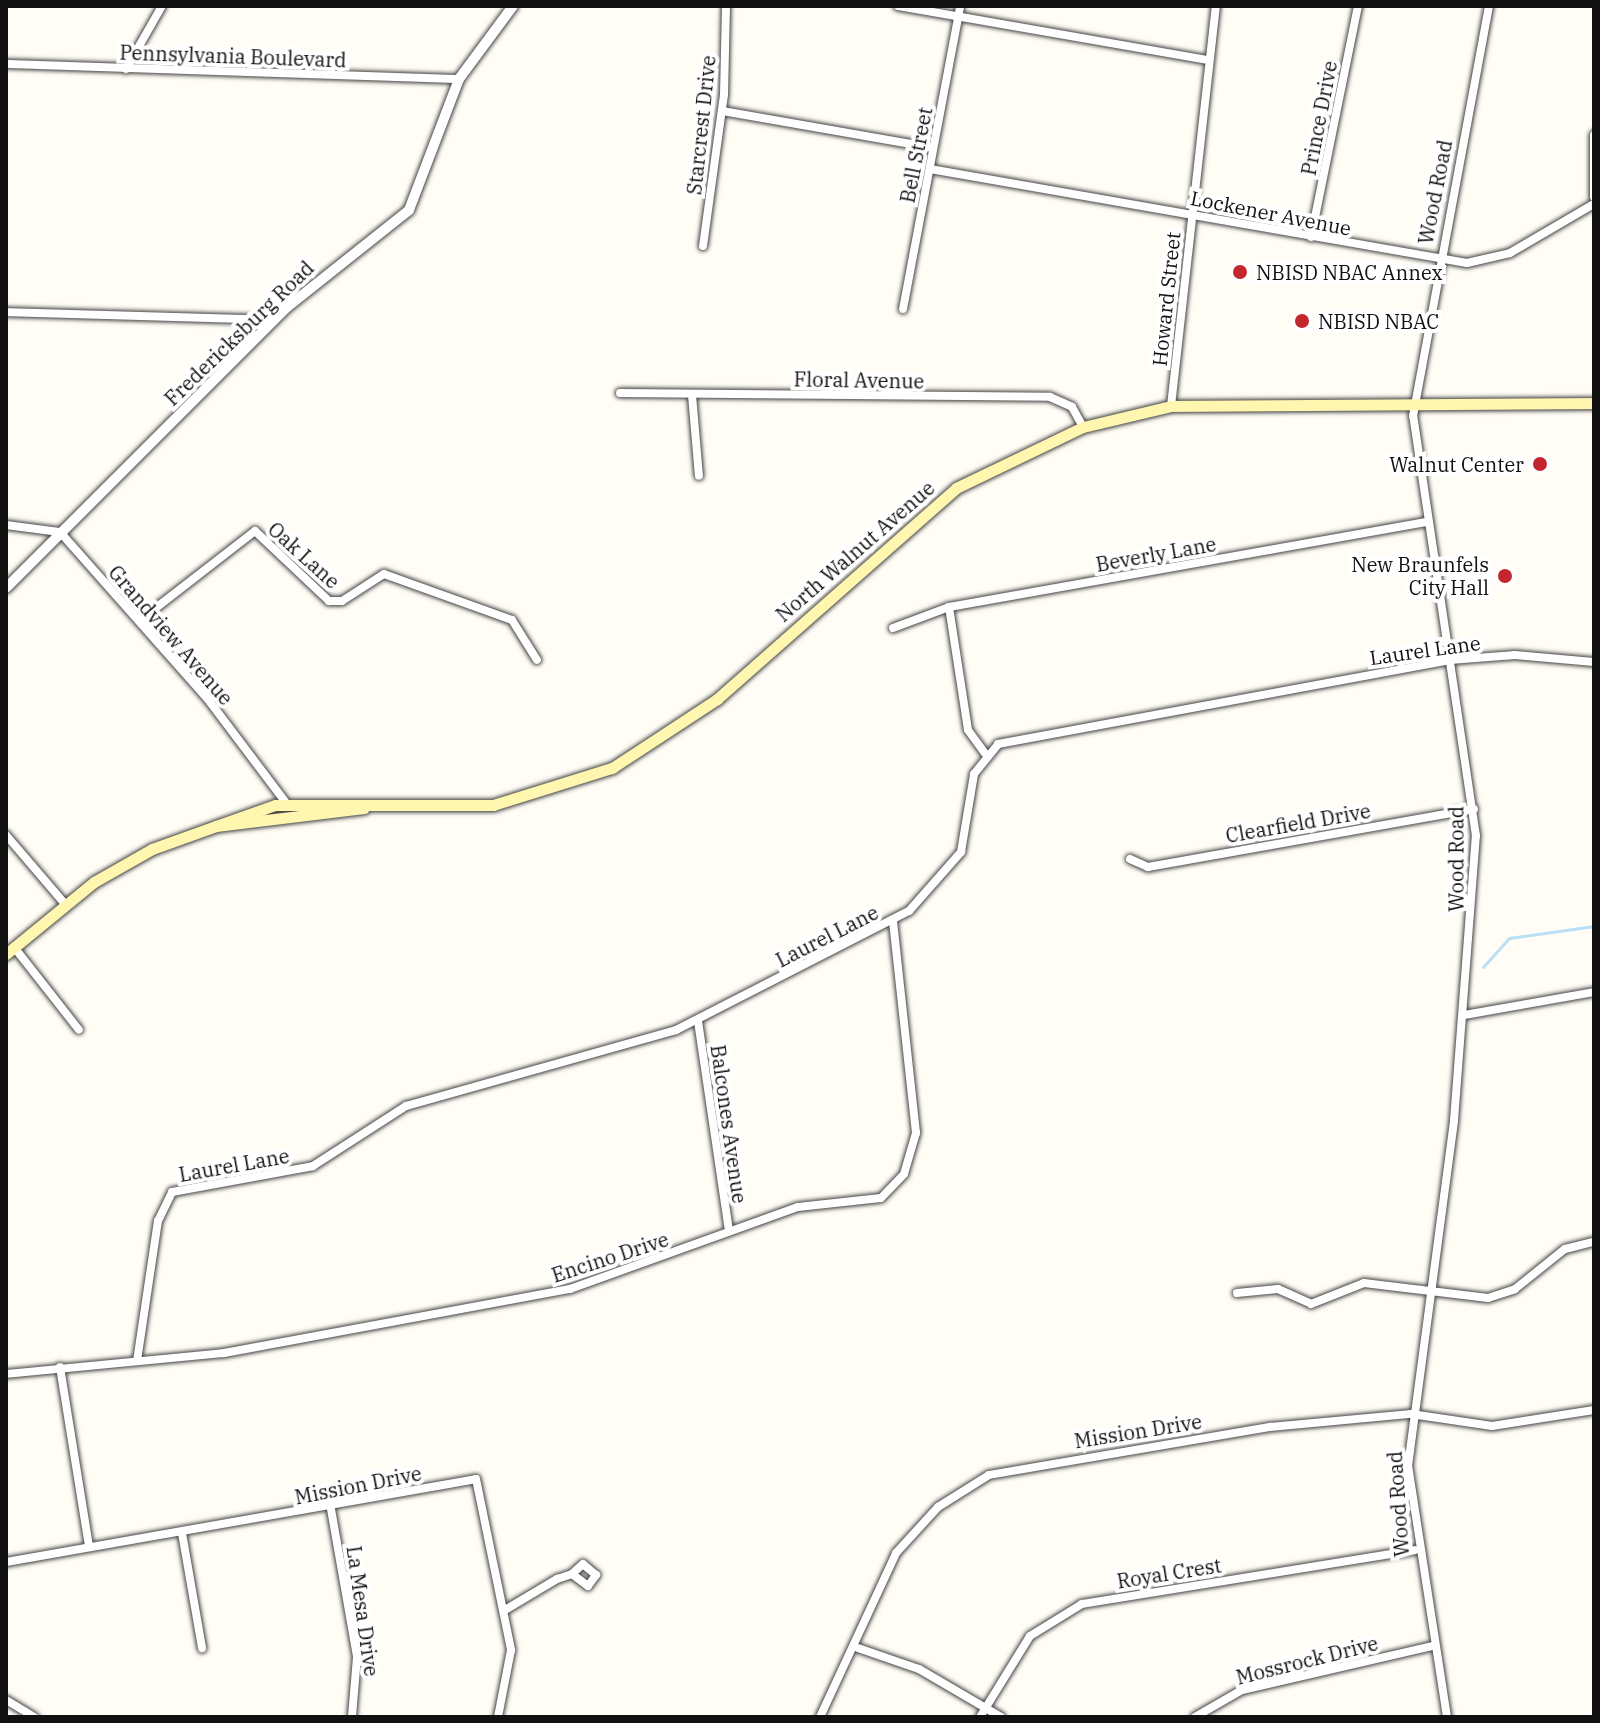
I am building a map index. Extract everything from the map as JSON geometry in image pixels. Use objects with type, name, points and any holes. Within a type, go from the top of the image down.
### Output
[{"type":"main road","name":"North Walnut Avenue","points":[[216,826],[365,808],[504,803],[572,786],[639,755],[717,699],[934,503],[1083,427],[1171,406],[1414,401],[1594,403]]},
{"type":"main road","name":"North Walnut Avenue","points":[[10,951],[65,904],[122,864],[216,826],[241,812],[287,804],[365,808]]},
{"type":"street","points":[[126,69],[162,6]]},
{"type":"street","name":"Fredericksburg Road","points":[[6,588],[274,320],[412,206],[459,79],[513,6]]},
{"type":"street","name":"Starcrest Drive","points":[[703,246],[722,111],[726,6]]},
{"type":"street","points":[[898,6],[959,11],[1207,60]]},
{"type":"street","name":"Howard Street","points":[[1171,406],[1207,60],[1216,6]]},
{"type":"street","name":"Prince Drive","points":[[1311,237],[1358,6]]},
{"type":"street","name":"Wood Road","points":[[1447,1717],[1415,1550],[1411,1414],[1464,1015],[1474,809],[1427,522],[1414,401],[1438,259],[1489,6]]},
{"type":"street","name":"Bell Street","points":[[903,309],[959,11]]},
{"type":"street","name":"Pennsylvania Boulevard","points":[[6,64],[459,79]]},
{"type":"street","points":[[722,111],[933,148]]},
{"type":"street","points":[[1594,135],[1594,197]]},
{"type":"street","name":"Lockener Avenue","points":[[930,169],[1438,259],[1488,262],[1594,204]]},
{"type":"street","points":[[6,312],[274,320]]},
{"type":"street","name":"Floral Avenue","points":[[620,393],[1050,397],[1072,407],[1083,427]]},
{"type":"street","points":[[692,395],[699,476]]},
{"type":"street","name":"Beverly Lane","points":[[893,628],[949,607],[1427,522]]},
{"type":"street","points":[[6,525],[60,532]]},
{"type":"street","name":"Oak Lane","points":[[139,621],[255,531],[329,601],[342,601],[384,574],[512,620],[537,660]]},
{"type":"street","name":"Grandview Avenue","points":[[60,532],[279,786],[287,804]]},
{"type":"street","points":[[949,607],[968,730],[985,753]]},
{"type":"street","name":"Laurel Lane","points":[[137,1361],[160,1211],[178,1188],[313,1166],[406,1106],[599,1057],[698,1021],[893,920],[928,897],[961,852],[985,753],[1009,741],[1450,660],[1515,655],[1594,662]]},
{"type":"street","name":"Clearfield Drive","points":[[1130,859],[1148,867],[1474,809]]},
{"type":"street","points":[[6,835],[65,904]]},
{"type":"street","name":"Encino Drive","points":[[6,1374],[224,1353],[570,1289],[807,1205],[869,1202],[904,1174],[916,1133],[893,920]]},
{"type":"street","points":[[10,951],[79,1030]]},
{"type":"street","points":[[1464,1015],[1594,992]]},
{"type":"street","name":"Balcones Avenue","points":[[698,1021],[729,1231]]},
{"type":"street","points":[[1237,1293],[1278,1289],[1311,1304],[1364,1283],[1429,1293],[1504,1294],[1565,1249],[1594,1242]]},
{"type":"street","points":[[60,1367],[89,1547]]},
{"type":"street","name":"Mission Drive","points":[[820,1717],[858,1648],[903,1543],[949,1497],[989,1475],[1270,1427],[1411,1414],[1492,1426],[1594,1410]]},
{"type":"street","name":"Mission Drive","points":[[6,1562],[331,1509],[476,1479],[505,1610],[511,1661],[498,1717]]},
{"type":"street","name":"La Mesa Drive","points":[[331,1509],[357,1657],[352,1717]]},
{"type":"street","points":[[182,1533],[202,1648]]},
{"type":"street","name":"Royal Crest","points":[[983,1712],[1030,1636],[1082,1604],[1415,1550]]},
{"type":"street","points":[[505,1610],[572,1574]]},
{"type":"street","name":"Mossrock Drive","points":[[1195,1717],[1242,1690],[1432,1646]]},
{"type":"street","points":[[858,1648],[919,1669],[983,1712],[1001,1717]]},
{"type":"street","points":[[6,1700],[34,1717]]},
{"type":"waterway","points":[[1483,967],[1509,938],[1594,926]]},
{"type":"place","name":"NBISD NBAC Annex","points":[[1240,272]]},
{"type":"place","name":"NBISD NBAC","points":[[1302,321]]},
{"type":"place","name":"Walnut Center","points":[[1540,464]]},
{"type":"place","name":"New Braunfels City Hall","points":[[1505,576]]}]
